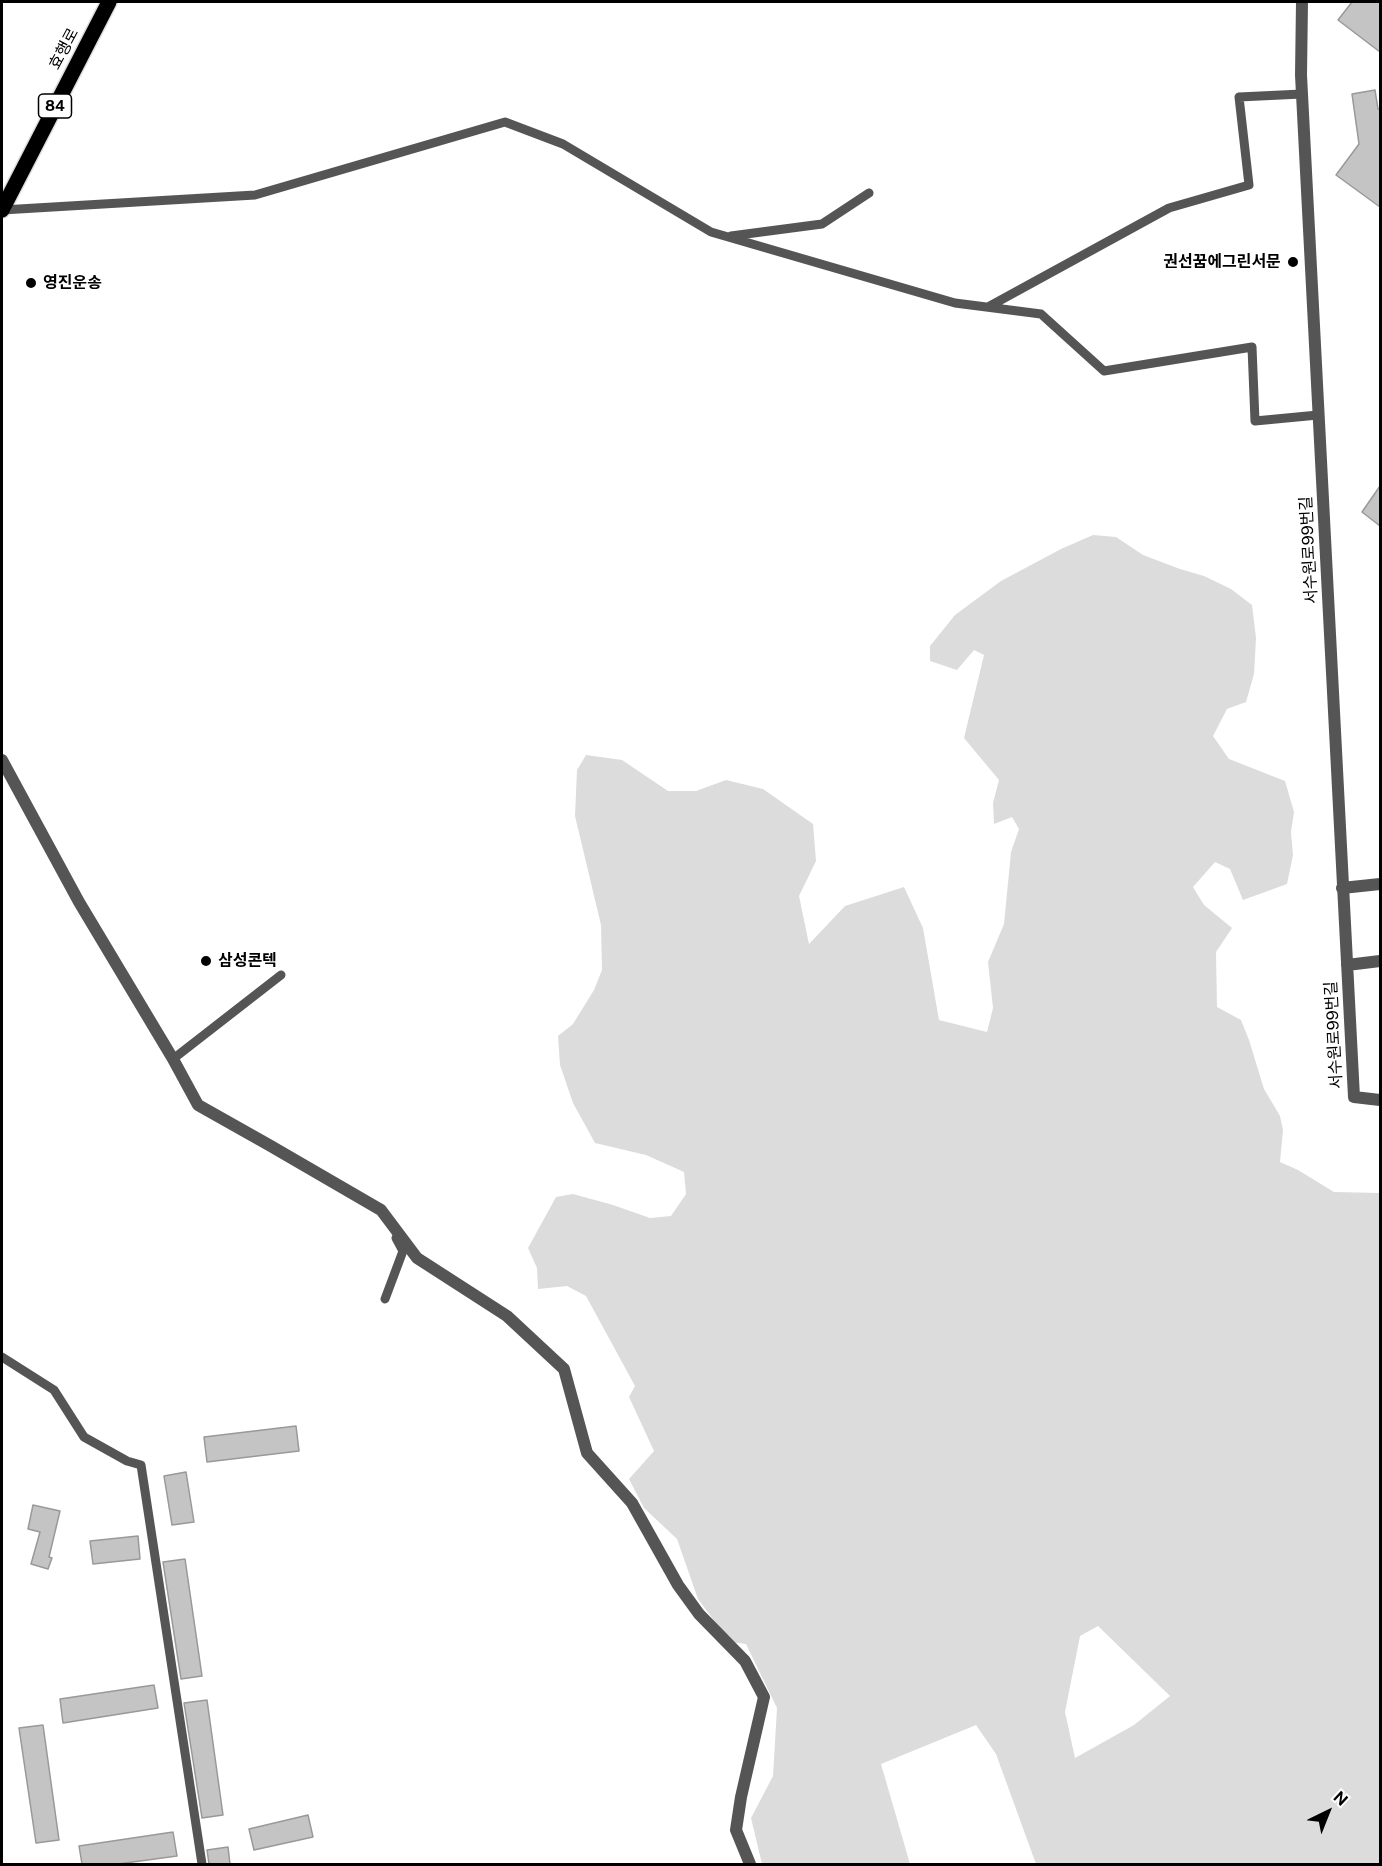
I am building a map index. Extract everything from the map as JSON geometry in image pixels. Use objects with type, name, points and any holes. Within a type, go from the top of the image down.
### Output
[{"type":"main road","name":"효행로","points":[[2,210],[109,2]]},
{"type":"street","name":"서수원로99번길","points":[[1302,2],[1302,94],[1354,1097],[1380,1100]]},
{"type":"street","points":[[2,760],[79,902],[198,1105],[381,1210],[417,1258],[507,1316],[564,1369],[587,1453],[632,1503],[678,1585],[699,1614],[745,1661],[764,1697],[741,1797],[736,1830],[750,1864]]},
{"type":"street","points":[[1342,888],[1380,884]]},
{"type":"street","points":[[1347,965],[1380,961]]},
{"type":"lane","points":[[987,307],[1169,208],[1249,185],[1239,97],[1302,94]]},
{"type":"lane","points":[[2,210],[255,195],[504,122],[563,144],[711,232],[955,303],[1041,314],[1104,371],[1252,347],[1255,421],[1318,415]]},
{"type":"lane","points":[[727,237],[822,224],[869,194]]},
{"type":"lane","points":[[173,1059],[281,975]]},
{"type":"lane","points":[[381,1210],[403,1251],[385,1299]]},
{"type":"lane","points":[[2,1357],[54,1390],[84,1437],[127,1461],[141,1465],[202,1864]]},
{"type":"shaded area","points":[[1093,535],[1116,537],[1143,555],[1204,576],[1231,589],[1252,605],[1256,638],[1254,674],[1246,702],[1227,709],[1213,736],[1229,759],[1285,781],[1294,812],[1291,832],[1293,855],[1287,884],[1243,900],[1230,869],[1215,862],[1193,887],[1204,905],[1232,928],[1216,952],[1217,1007],[1241,1020],[1264,1089],[1280,1116],[1283,1130],[1280,1162],[1334,1192],[1380,1193],[1380,1864],[1036,1864],[996,1754],[976,1725],[881,1764],[910,1864],[762,1864],[751,1818],[773,1776],[777,1708],[746,1644],[730,1642],[698,1599],[677,1539],[644,1508],[629,1479],[654,1451],[629,1397],[635,1386],[586,1296],[567,1286],[538,1289],[537,1268],[528,1248],[556,1197],[573,1194],[650,1218],[671,1216],[686,1194],[684,1172],[646,1155],[595,1143],[573,1103],[560,1065],[558,1036],[573,1024],[594,990],[602,970],[601,925],[575,816],[577,770],[586,755],[622,760],[668,791],[696,791],[726,780],[763,789],[813,824],[816,861],[799,896],[809,944],[845,906],[904,887],[923,928],[939,1020],[987,1032],[993,1008],[988,962],[1004,924],[1011,852],[1019,829],[1012,817],[994,824],[993,803],[999,780],[964,738],[984,655],[974,650],[957,670],[930,661],[930,646],[955,615],[1001,581]],"holes":[[[1098,1626],[1170,1696],[1134,1725],[1075,1758],[1065,1712],[1080,1636]]]},
{"type":"building","points":[[1352,2],[1380,2],[1380,52],[1338,20]]},
{"type":"building","points":[[1375,90],[1378,109],[1380,109],[1380,207],[1336,175],[1359,144],[1352,94]]},
{"type":"building","points":[[1380,486],[1380,526],[1362,512]]},
{"type":"building","points":[[296,1426],[299,1451],[207,1462],[204,1437]]},
{"type":"building","points":[[186,1472],[194,1522],[172,1525],[164,1476]]},
{"type":"building","points":[[33,1505],[60,1511],[48,1569],[31,1564],[40,1532],[28,1529]]},
{"type":"building","points":[[138,1536],[140,1559],[93,1564],[90,1541]]},
{"type":"building","points":[[185,1559],[202,1676],[181,1679],[163,1562]]},
{"type":"building","points":[[154,1685],[158,1708],[63,1723],[60,1699]]},
{"type":"building","points":[[207,1700],[223,1815],[202,1818],[184,1703]]},
{"type":"building","points":[[43,1725],[59,1840],[36,1843],[19,1728]]},
{"type":"building","points":[[308,1815],[313,1837],[254,1850],[249,1829]]},
{"type":"building","points":[[173,1832],[177,1856],[118,1864],[82,1864],[79,1846]]},
{"type":"building","points":[[228,1847],[230,1864],[209,1864],[207,1850]]},
{"type":"place","name":"권선꿈에그린서문","points":[[1293,262]]},
{"type":"place","name":"영진운송","points":[[31,283]]},
{"type":"place","name":"삼성콘텍","points":[[206,961]]}]
